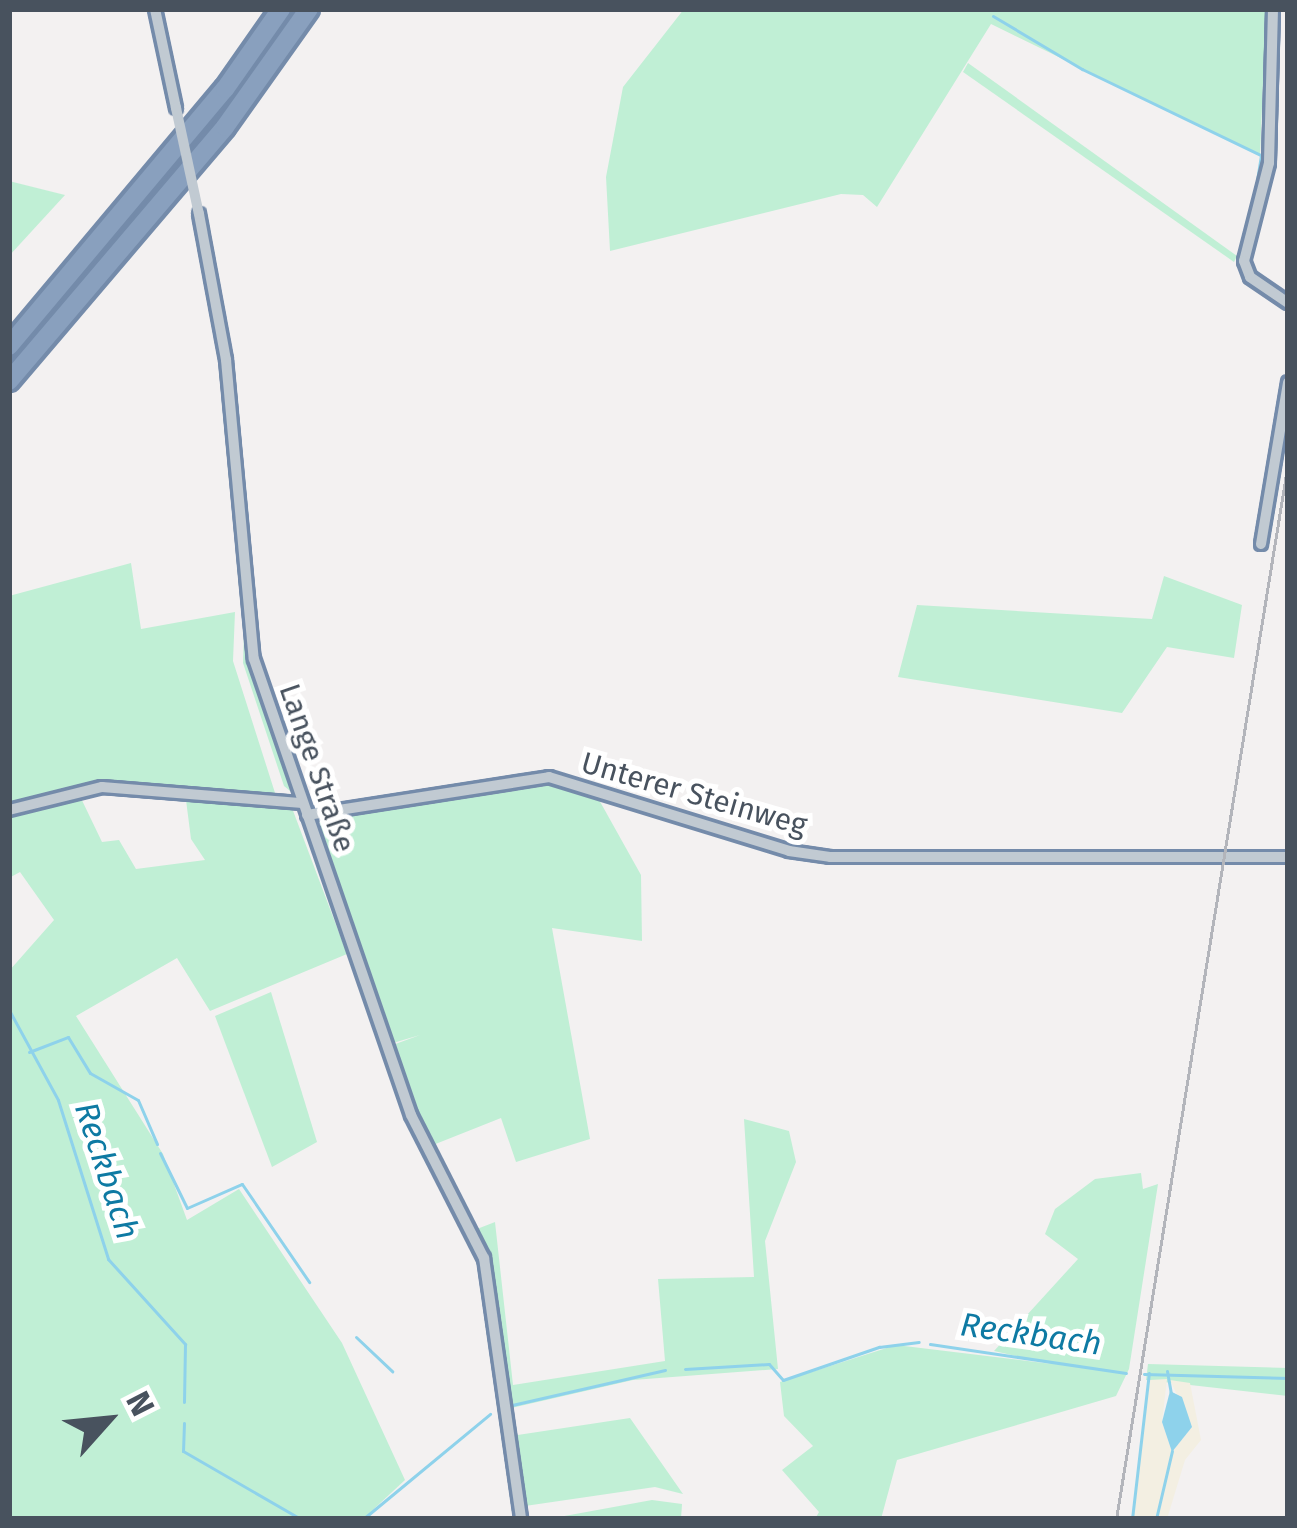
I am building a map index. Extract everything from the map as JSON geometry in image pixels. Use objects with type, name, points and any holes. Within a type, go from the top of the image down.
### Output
[{"type":"highway","points":[[9,346],[225,89],[281,9]]},
{"type":"highway","points":[[9,381],[225,127],[309,9]]},
{"type":"street","name":"Lange Straße","points":[[155,9],[226,360],[246,618],[305,809],[411,1115],[484,1258],[521,1519]]},
{"type":"street","points":[[1273,9],[1269,163],[1244,261],[1250,277],[1288,303]]},
{"type":"street","points":[[1261,544],[1288,382]]},
{"type":"street","name":"Unterer Steinweg","points":[[9,810],[102,787],[305,809],[549,777],[788,851],[830,856],[1288,857]]},
{"type":"green space","points":[[684,9],[1266,9],[1260,155],[991,24],[877,207],[863,195],[841,194],[610,251],[606,177],[623,87]]},
{"type":"green space","points":[[968,63],[1237,256],[1234,262],[963,72]]},
{"type":"green space","points":[[9,181],[65,195],[9,256]]},
{"type":"green space","points":[[131,563],[141,629],[235,612],[233,661],[276,796],[106,783],[9,805],[9,596]]},
{"type":"green space","points":[[1164,576],[1242,605],[1234,658],[1167,647],[1122,713],[898,677],[917,605],[1152,619]]},
{"type":"green space","points":[[244,630],[295,795],[284,786],[243,663]]},
{"type":"green space","points":[[551,785],[598,798],[641,875],[642,941],[552,928],[590,1139],[516,1162],[501,1118],[433,1145],[416,1116],[390,1046],[420,1035],[393,1043],[319,821]]},
{"type":"green space","points":[[78,792],[102,842],[119,840],[136,869],[205,860],[191,839],[186,800],[292,808],[347,954],[210,1011],[177,958],[76,1016],[163,1154],[187,1220],[239,1189],[342,1343],[405,1480],[363,1519],[9,1519],[9,971],[54,920],[20,872],[9,878],[9,814]]},
{"type":"green space","points":[[271,992],[317,1142],[272,1167],[215,1016]]},
{"type":"green space","points":[[744,1119],[789,1131],[796,1162],[765,1241],[778,1369],[633,1380],[507,1409],[490,1256],[477,1229],[495,1222],[513,1385],[665,1361],[658,1279],[754,1277]]},
{"type":"green space","points":[[1141,1173],[1143,1189],[1158,1184],[1129,1369],[1116,1396],[897,1460],[881,1519],[815,1519],[819,1512],[782,1470],[813,1446],[784,1416],[780,1382],[896,1345],[1052,1364],[994,1351],[1078,1259],[1045,1234],[1055,1209],[1095,1179]]},
{"type":"green space","points":[[1148,1364],[1288,1368],[1288,1396],[1146,1380]]},
{"type":"green space","points":[[630,1418],[683,1494],[655,1487],[525,1506],[511,1436]]},
{"type":"green space","points":[[652,1500],[682,1504],[681,1519],[548,1519]]},
{"type":"sand","points":[[1167,1379],[1162,1422],[1172,1452],[1192,1427],[1170,1380],[1190,1383],[1201,1440],[1185,1460],[1167,1519],[1133,1519],[1150,1380]]},
{"type":"water","points":[[1170,1391],[1182,1397],[1192,1427],[1172,1452],[1162,1422]]},
{"type":"waterway","points":[[993,16],[1082,69],[1261,155],[1257,181]]},
{"type":"waterway","name":"Reckbach","points":[[9,1010],[58,1100],[108,1259],[185,1344],[184,1402]]},
{"type":"waterway","points":[[29,1052],[68,1037],[90,1073],[138,1100],[157,1144]]},
{"type":"waterway","points":[[160,1153],[187,1208],[242,1184],[309,1282]]},
{"type":"waterway","points":[[356,1337],[392,1371]]},
{"type":"waterway","name":"Reckbach","points":[[685,1369],[769,1364],[783,1380],[879,1347],[919,1342]]},
{"type":"waterway","name":"Reckbach","points":[[930,1344],[1126,1373]]},
{"type":"waterway","name":"Reckbach","points":[[512,1405],[665,1370]]},
{"type":"waterway","points":[[1167,1371],[1171,1393]]},
{"type":"waterway","points":[[1132,1519],[1149,1373]]},
{"type":"waterway","name":"Reckbach","points":[[1144,1374],[1288,1378]]},
{"type":"waterway","name":"Reckbach","points":[[363,1519],[490,1414]]},
{"type":"waterway","name":"Reckbach","points":[[184,1423],[183,1451],[301,1519]]},
{"type":"waterway","points":[[1156,1519],[1172,1451]]},
{"type":"railway","points":[[1116,1519],[1288,462]]}]
